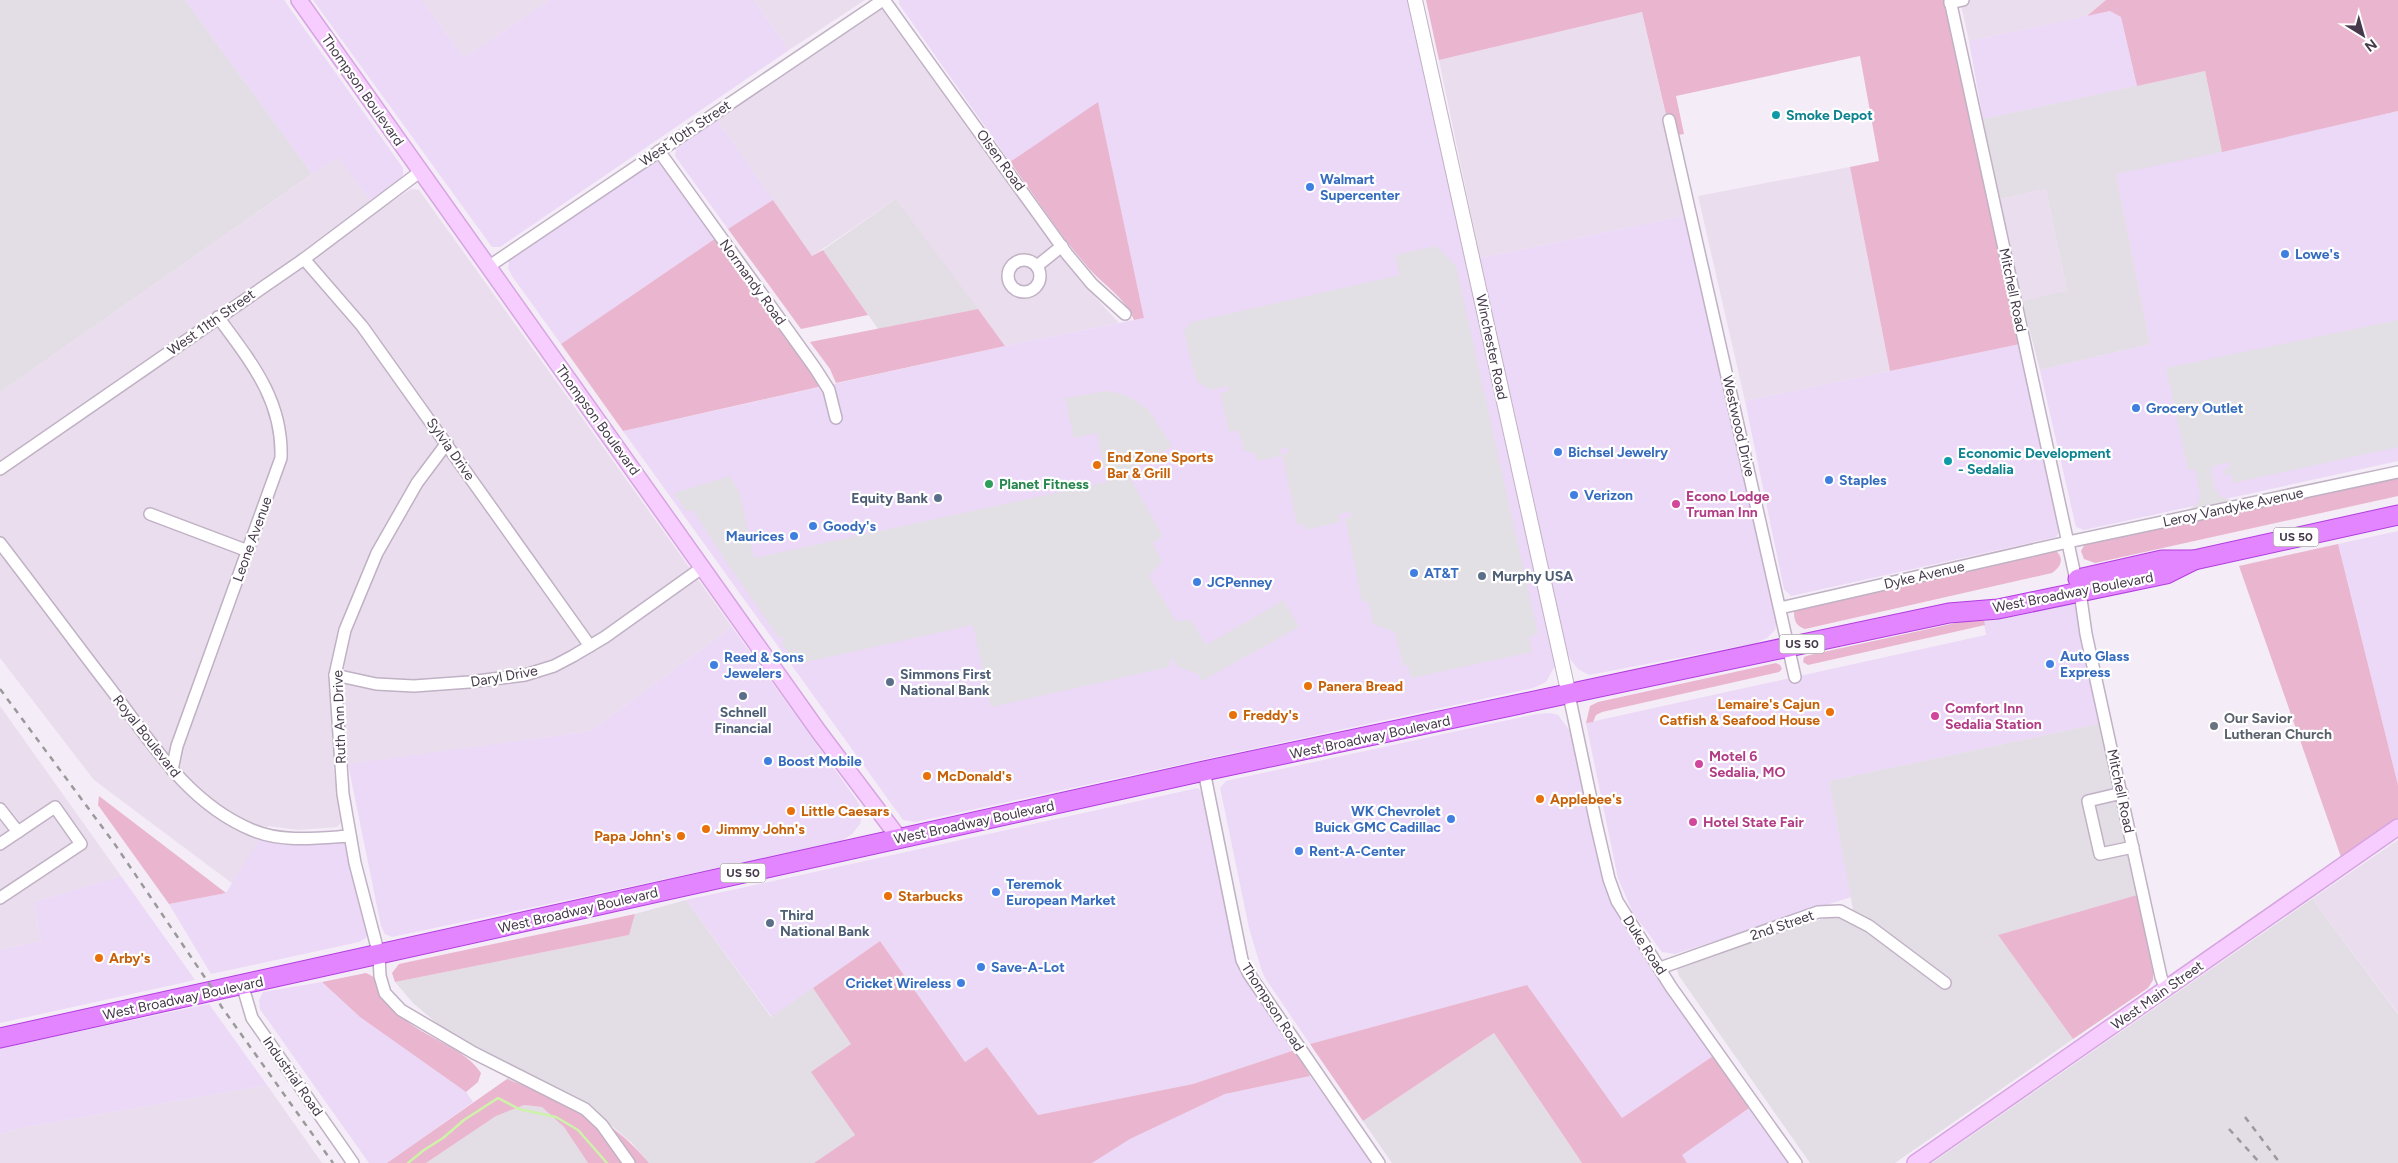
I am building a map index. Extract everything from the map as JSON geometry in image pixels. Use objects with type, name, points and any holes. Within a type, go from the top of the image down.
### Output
[{"type":"highway","name":"West Broadway Boulevard","points":[[0,1038],[899,838],[1949,613],[1994,597],[2078,586],[2162,560],[2194,560],[2398,515]]},
{"type":"main road","name":"Thompson Boulevard","points":[[299,0],[819,732],[899,838]]},
{"type":"main road","name":"West Main Street","points":[[1915,1163],[2398,827]]},
{"type":"street","name":"West 10th Street","points":[[488,266],[884,0]]},
{"type":"street","name":"Olsen Road","points":[[884,0],[1062,246],[1092,284],[1124,314]]},
{"type":"street","name":"Winchester Road","points":[[1415,0],[1569,694]]},
{"type":"street","points":[[1950,1],[1963,0]]},
{"type":"street","name":"Mitchell Road","points":[[1950,1],[2078,586],[2086,634],[2161,977],[2166,989]]},
{"type":"street","name":"Westwood Drive","points":[[1669,120],[1795,678]]},
{"type":"street","name":"Normandy Road","points":[[658,151],[815,368],[828,390],[836,418]]},
{"type":"street","name":"West 11th Street","points":[[0,469],[304,258],[421,171]]},
{"type":"street","points":[[1037,266],[1062,246]]},
{"type":"street","name":"Sylvia Drive","points":[[304,258],[362,326],[590,646]]},
{"type":"street","name":"Leone Avenue","points":[[172,770],[178,746],[281,458],[282,439],[279,419],[270,397],[255,368],[218,317]]},
{"type":"street","name":"Ruth Ann Drive","points":[[447,443],[417,483],[377,552],[345,630],[335,675],[343,794],[355,863],[379,955],[380,976],[385,993],[401,1010],[474,1053],[585,1109],[602,1125],[628,1163]]},
{"type":"street","name":"Leroy Vandyke Avenue","points":[[2068,542],[2398,472]]},
{"type":"street","points":[[150,514],[248,551]]},
{"type":"street","name":"Dyke Avenue","points":[[1780,608],[2068,542]]},
{"type":"street","name":"Royal Boulevard","points":[[0,543],[172,770],[208,806],[254,831],[274,836],[306,838],[350,836]]},
{"type":"street","name":"Daryl Drive","points":[[335,675],[376,684],[414,686],[525,675],[554,666],[590,646],[703,567]]},
{"type":"street","name":"Duke Road","points":[[1569,694],[1586,779],[1611,884],[1622,910],[1672,987],[1796,1163]]},
{"type":"street","name":"Thompson Road","points":[[1204,772],[1242,960],[1253,981],[1379,1163]]},
{"type":"street","points":[[2122,793],[2088,801],[2100,854],[2134,847]]},
{"type":"street","points":[[0,844],[55,807],[81,844],[0,898]]},
{"type":"street","points":[[0,809],[18,832]]},
{"type":"street","name":"2nd Street","points":[[1660,968],[1818,912],[1840,911],[1869,926],[1945,983]]},
{"type":"street","name":"Industrial Road","points":[[242,984],[252,1018],[353,1163]]},
{"type":"shaded area","points":[[0,0],[185,0],[312,174],[0,392]]},
{"type":"shaded area","points":[[185,0],[284,0],[403,168],[403,175],[395,184],[370,200],[338,157],[312,174]]},
{"type":"shaded area","points":[[313,0],[422,0],[464,58],[550,0],[754,0],[789,50],[500,247],[492,247]]},
{"type":"shaded area","points":[[422,0],[550,0],[464,58]]},
{"type":"shaded area","points":[[754,0],[865,0],[789,50]]},
{"type":"shaded area","points":[[899,0],[1409,0],[1556,664],[1546,682],[1533,688],[915,822],[903,820],[623,431],[1005,346],[1144,318],[1098,103],[1010,162],[899,4]]},
{"type":"shaded area","points":[[1426,0],[1945,0],[2020,344],[1890,371],[1850,167],[1879,161],[1860,56],[1676,96],[1684,134],[1671,136],[1642,12],[1439,60]]},
{"type":"shaded area","points":[[1960,0],[2106,0],[2087,16],[1969,41]]},
{"type":"shaded area","points":[[2106,0],[2398,0],[2398,111],[2222,152],[2205,71],[2137,86],[2121,17],[2110,11],[2087,16]]},
{"type":"shaded area","points":[[883,8],[1083,284],[1119,323],[1005,346],[896,199],[812,256],[717,120]]},
{"type":"shaded area","points":[[2110,11],[2121,17],[2137,86],[1983,119],[1969,41]]},
{"type":"shaded area","points":[[1642,12],[1689,215],[1480,258],[1439,60]]},
{"type":"shaded area","points":[[2205,71],[2222,152],[2116,174],[2150,344],[2040,370],[2022,301],[2067,291],[2046,189],[2000,199],[1983,119]]},
{"type":"shaded area","points":[[1098,102],[1144,318],[1134,320],[1125,304],[1092,272],[1076,253],[1010,162]]},
{"type":"shaded area","points":[[2398,111],[2398,461],[2084,530],[2076,527],[2040,370],[2150,344],[2116,174]]},
{"type":"shaded area","points":[[717,120],[773,200],[728,229],[675,156],[676,149]]},
{"type":"shaded area","points":[[338,156],[378,211],[411,189],[419,190],[732,627],[591,731],[333,767],[342,822],[337,827],[298,830],[268,826],[233,884],[94,780],[0,658],[0,392]]},
{"type":"shaded area","points":[[659,159],[719,236],[561,344],[512,276],[508,268],[509,261]]},
{"type":"shaded area","points":[[1850,167],[1890,371],[1745,401],[1698,196]]},
{"type":"shaded area","points":[[2046,189],[2067,292],[2022,301],[2000,199]]},
{"type":"shaded area","points":[[896,199],[978,309],[878,329],[823,250]]},
{"type":"shaded area","points":[[773,200],[812,256],[823,250],[868,315],[801,329],[728,229]]},
{"type":"shaded area","points":[[1689,215],[1777,621],[1775,630],[1767,638],[1756,643],[1589,675],[1578,669],[1570,659],[1564,645],[1480,258]]},
{"type":"shaded area","points":[[719,236],[823,386],[623,431],[561,344]]},
{"type":"shaded area","points":[[1436,246],[1456,266],[1538,634],[1529,637],[1532,652],[1411,678],[1408,665],[1403,666],[1395,632],[1373,624],[1368,601],[1362,602],[1345,518],[1351,517],[1351,511],[1338,515],[1340,522],[1305,530],[1304,524],[1297,525],[1282,454],[1288,453],[1287,448],[1280,449],[1281,456],[1257,461],[1255,454],[1244,450],[1238,430],[1229,432],[1220,393],[1229,391],[1228,386],[1211,390],[1199,383],[1195,377],[1184,331],[1192,322],[1400,275],[1395,255]]},
{"type":"shaded area","points":[[978,309],[1005,346],[836,383],[830,369],[810,342]]},
{"type":"shaded area","points":[[2398,320],[2398,447],[2233,483],[2232,474],[2225,476],[2224,470],[2230,467],[2230,462],[2214,466],[2211,471],[2215,489],[2220,496],[2233,501],[2187,511],[2198,503],[2200,495],[2195,469],[2188,470],[2166,368]]},
{"type":"shaded area","points":[[2020,344],[2061,528],[2056,537],[1791,596],[1784,589],[1745,401]]},
{"type":"shaded area","points":[[1107,391],[1126,395],[1148,409],[1172,446],[1127,473],[1163,536],[1152,543],[1162,561],[1149,576],[1176,621],[1191,620],[1206,645],[1284,600],[1299,627],[1202,681],[1198,674],[1176,666],[1173,659],[1171,659],[1169,667],[991,707],[973,625],[797,664],[782,644],[785,636],[780,639],[693,510],[686,511],[674,493],[730,476],[740,494],[754,558],[1107,482],[1097,433],[1074,438],[1065,398]]},
{"type":"shaded area","points":[[2398,473],[2398,496],[2095,563],[2084,559],[2081,551],[2085,544]]},
{"type":"shaded area","points":[[2398,531],[2398,785],[2338,544]]},
{"type":"shaded area","points":[[2338,544],[2398,785],[2398,819],[2341,857],[2239,566]]},
{"type":"shaded area","points":[[2055,550],[2060,556],[2061,562],[2052,573],[1805,629],[1799,626],[1795,620],[1794,611],[1802,605]]},
{"type":"shaded area","points":[[2073,600],[2077,606],[2102,723],[1829,781],[1851,897],[1675,954],[1662,952],[1633,913],[1618,878],[1586,723],[1986,635],[1983,617]]},
{"type":"shaded area","points":[[1983,617],[1985,625],[1808,665],[1803,662],[1804,657],[1810,655]]},
{"type":"shaded area","points":[[732,627],[858,802],[862,814],[860,824],[852,834],[840,842],[392,937],[385,934],[381,926],[348,764],[591,731]]},
{"type":"shaded area","points":[[1776,663],[1782,669],[1779,672],[1602,712],[1596,715],[1593,722],[1586,723],[1590,706],[1598,702]]},
{"type":"shaded area","points":[[0,706],[121,876],[34,902],[41,941],[0,950]]},
{"type":"shaded area","points":[[1550,713],[1558,715],[1570,731],[1603,875],[1716,1054],[1622,1118],[1527,985],[1310,1044],[1265,978],[1261,968],[1249,928],[1220,788],[1226,781],[1537,714]]},
{"type":"shaded area","points":[[2102,723],[2137,895],[1998,935],[2073,1039],[1895,1163],[1810,1163],[1679,976],[1677,969],[1682,964],[1853,909],[1829,781]]},
{"type":"shaded area","points":[[1198,788],[1202,792],[1238,945],[1295,1050],[1193,1084],[1038,1115],[987,1047],[965,1062],[880,941],[772,1017],[686,900]]},
{"type":"shaded area","points":[[99,796],[226,893],[169,904],[98,805]]},
{"type":"shaded area","points":[[261,837],[341,839],[348,843],[369,932],[366,938],[359,942],[211,974],[169,904],[226,893]]},
{"type":"shaded area","points":[[2398,840],[2398,1013],[2312,899]]},
{"type":"shaded area","points":[[121,876],[195,980],[0,1023],[0,950],[41,941],[34,902]]},
{"type":"shaded area","points":[[2137,895],[2153,980],[2148,988],[2073,1039],[1998,935]]},
{"type":"shaded area","points":[[2312,899],[2398,1014],[2398,1163],[1932,1163]]},
{"type":"shaded area","points":[[686,900],[771,1017],[813,988],[852,1044],[812,1072],[855,1135],[814,1163],[649,1163],[632,1143],[612,1126],[572,1104],[507,1079],[511,1066],[440,1026],[413,1003],[395,982],[629,935],[635,914]]},
{"type":"shaded area","points":[[635,914],[629,935],[395,982],[392,973],[399,964]]},
{"type":"shaded area","points":[[880,941],[965,1062],[987,1047],[1038,1115],[1193,1084],[1295,1050],[1310,1076],[1225,1094],[1130,1139],[1092,1163],[814,1163],[855,1135],[811,1072],[851,1044],[813,988]]},
{"type":"shaded area","points":[[366,973],[379,982],[408,1022],[466,1057],[474,1064],[481,1073],[478,1082],[466,1092],[360,1017],[322,982]]},
{"type":"shaded area","points":[[322,982],[360,1017],[466,1092],[473,1102],[387,1163],[369,1163],[260,1009],[259,1000],[263,992]]},
{"type":"shaded area","points":[[1527,985],[1622,1118],[1716,1054],[1752,1106],[1682,1155],[1687,1163],[1582,1163],[1494,1033],[1363,1121],[1310,1044]]},
{"type":"shaded area","points":[[209,1004],[267,1085],[21,1128],[0,1134],[0,1048]]},
{"type":"shaded area","points":[[1494,1033],[1582,1163],[1392,1163],[1363,1121]]},
{"type":"shaded area","points":[[1310,1076],[1372,1163],[1092,1163],[1130,1139],[1225,1094]]},
{"type":"shaded area","points":[[507,1079],[567,1102],[601,1120],[634,1146],[649,1163],[588,1163],[564,1127],[542,1107],[524,1105],[496,1116],[426,1163],[387,1163]]},
{"type":"shaded area","points":[[267,1085],[322,1163],[0,1163],[0,1134],[21,1128]]},
{"type":"shaded area","points":[[524,1105],[542,1107],[564,1127],[588,1163],[426,1163],[496,1116]]},
{"type":"shaded area","points":[[1752,1106],[1791,1163],[1687,1163],[1681,1155]]},
{"type":"waterway","points":[[408,1163],[464,1120],[498,1098],[519,1109],[556,1117],[578,1130],[607,1163]]},
{"type":"railway","points":[[0,689],[114,843],[214,991],[221,1006],[333,1163]]},
{"type":"railway","points":[[2245,1117],[2280,1163]]},
{"type":"railway","points":[[2229,1129],[2260,1163]]},
{"type":"place","name":"Smoke Depot","points":[[1776,115]]},
{"type":"place","name":"Walmart Supercenter","points":[[1310,187]]},
{"type":"place","name":"Lowe's","points":[[2285,254]]},
{"type":"place","name":"Grocery Outlet","points":[[2136,408]]},
{"type":"place","name":"Bichsel Jewelry","points":[[1558,452]]},
{"type":"place","name":"Economic Development - Sedalia","points":[[1948,461]]},
{"type":"place","name":"End Zone Sports Bar & Grill","points":[[1097,465]]},
{"type":"place","name":"Staples","points":[[1829,480]]},
{"type":"place","name":"Planet Fitness","points":[[989,484]]},
{"type":"place","name":"Verizon","points":[[1574,495]]},
{"type":"place","name":"Equity Bank","points":[[938,498]]},
{"type":"place","name":"Econo Lodge Truman Inn","points":[[1676,504]]},
{"type":"place","name":"Goody's","points":[[813,526]]},
{"type":"place","name":"Maurices","points":[[794,536]]},
{"type":"place","name":"AT&T","points":[[1414,573]]},
{"type":"place","name":"Murphy USA","points":[[1482,576]]},
{"type":"place","name":"JCPenney","points":[[1197,582]]},
{"type":"place","name":"Auto Glass Express","points":[[2050,664]]},
{"type":"place","name":"Reed & Sons Jewelers","points":[[714,665]]},
{"type":"place","name":"Simmons First National Bank","points":[[890,682]]},
{"type":"place","name":"Panera Bread","points":[[1308,686]]},
{"type":"place","name":"Schnell Financial","points":[[743,696]]},
{"type":"place","name":"Lemaire's Cajun Catfish & Seafood House","points":[[1830,712]]},
{"type":"place","name":"Freddy's","points":[[1233,715]]},
{"type":"place","name":"Comfort Inn Sedalia Station","points":[[1935,716]]},
{"type":"place","name":"Our Savior Lutheran Church","points":[[2214,726]]},
{"type":"place","name":"Boost Mobile","points":[[768,761]]},
{"type":"place","name":"Motel 6 Sedalia, MO","points":[[1699,764]]},
{"type":"place","name":"McDonald's","points":[[927,776]]},
{"type":"place","name":"Applebee's","points":[[1540,799]]},
{"type":"place","name":"Little Caesars","points":[[791,811]]},
{"type":"place","name":"WK Chevrolet Buick GMC Cadillac","points":[[1451,819]]},
{"type":"place","name":"Hotel State Fair","points":[[1693,822]]},
{"type":"place","name":"Jimmy John's","points":[[706,829]]},
{"type":"place","name":"Papa John's","points":[[681,836]]},
{"type":"place","name":"Rent-A-Center","points":[[1299,851]]},
{"type":"place","name":"Teremok European Market","points":[[996,892]]},
{"type":"place","name":"Starbucks","points":[[888,896]]},
{"type":"place","name":"Third National Bank","points":[[770,923]]},
{"type":"place","name":"Arby's","points":[[99,958]]},
{"type":"place","name":"Save-A-Lot","points":[[981,967]]},
{"type":"place","name":"Cricket Wireless","points":[[961,983]]}]
